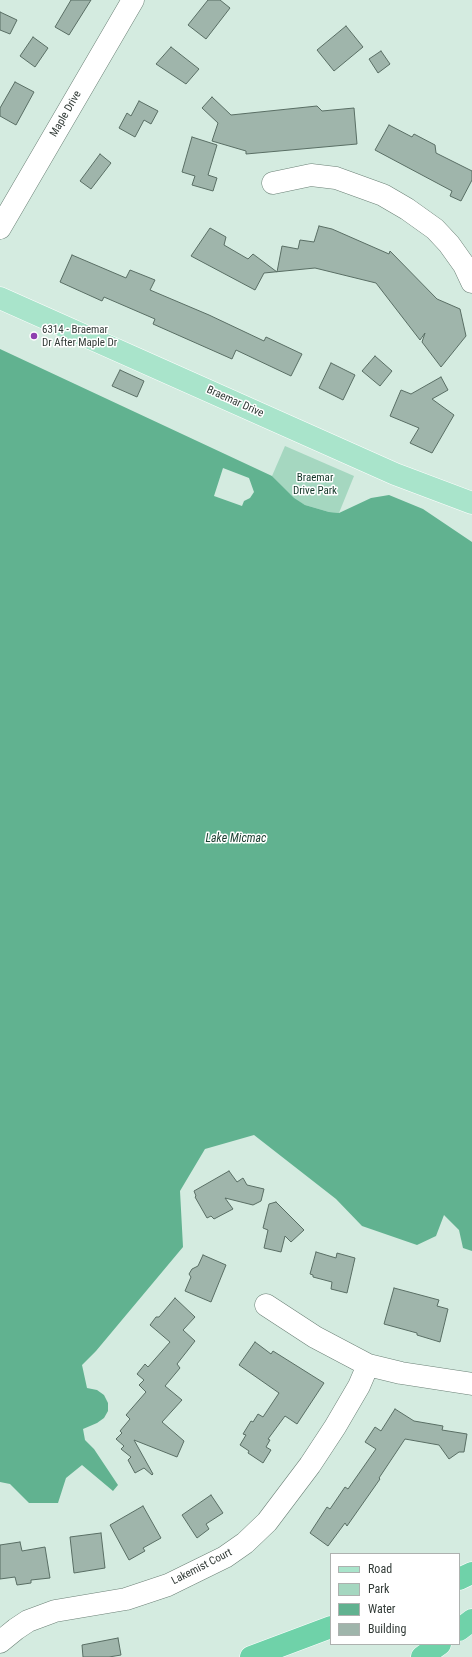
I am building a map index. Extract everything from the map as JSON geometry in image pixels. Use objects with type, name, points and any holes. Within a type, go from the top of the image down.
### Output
[{"type":"highway","points":[[460,1579],[472,1573]]},
{"type":"highway","points":[[460,1629],[472,1620]]},
{"type":"highway","points":[[251,1657],[330,1627]]},
{"type":"highway","points":[[422,1657],[439,1645]]},
{"type":"main road","name":"Braemar Drive","points":[[0,298],[396,474],[472,503]]},
{"type":"street","name":"Maple Drive","points":[[0,228],[133,0]]},
{"type":"street","points":[[273,183],[311,175],[336,178],[383,195],[407,209],[435,229],[449,244],[464,265],[472,282]]},
{"type":"street","points":[[266,1305],[315,1337],[368,1365],[401,1374],[472,1384]]},
{"type":"street","name":"Lakemist Court","points":[[0,1642],[28,1621],[48,1613],[69,1608],[98,1605],[126,1599],[168,1585],[225,1557],[245,1543],[267,1522],[310,1465],[336,1427],[359,1386],[368,1365]]},
{"type":"green space","name":"Braemar Drive Park","points":[[285,446],[354,476],[339,513],[329,512],[305,505],[294,499],[272,476]]},
{"type":"water","name":"Lake Micmac","points":[[0,349],[272,476],[294,498],[305,505],[329,512],[339,513],[371,498],[389,495],[423,509],[472,542],[472,1251],[463,1248],[459,1230],[444,1215],[436,1236],[417,1245],[362,1226],[336,1199],[254,1135],[205,1149],[180,1191],[183,1247],[96,1351],[82,1365],[87,1388],[97,1390],[104,1395],[108,1403],[108,1411],[104,1418],[83,1429],[85,1440],[94,1449],[118,1485],[113,1491],[82,1465],[66,1478],[58,1503],[29,1503],[10,1484],[0,1482]]},
{"type":"pier","points":[[223,468],[249,478],[254,492],[250,498],[244,501],[242,506],[214,496]]},
{"type":"building","points":[[71,0],[91,0],[69,35],[55,27]]},
{"type":"building","points":[[208,0],[220,0],[230,8],[206,39],[188,25]]},
{"type":"building","points":[[0,12],[17,20],[10,34],[0,30]]},
{"type":"building","points":[[346,26],[363,47],[334,71],[317,50]]},
{"type":"building","points":[[33,37],[48,48],[35,67],[20,56]]},
{"type":"building","points":[[171,47],[199,69],[186,84],[156,64]]},
{"type":"building","points":[[381,51],[390,64],[378,73],[369,59]]},
{"type":"building","points":[[15,82],[34,92],[16,125],[0,116],[0,108]]},
{"type":"building","points":[[212,97],[231,115],[317,106],[322,111],[354,108],[357,144],[246,154],[246,151],[212,141],[218,123],[202,108]]},
{"type":"building","points":[[139,101],[158,111],[151,124],[144,120],[135,137],[119,128],[127,113],[131,116]]},
{"type":"building","points":[[389,125],[412,137],[414,134],[435,145],[436,153],[472,171],[472,180],[461,201],[450,196],[452,191],[375,150]]},
{"type":"building","points":[[192,137],[217,145],[208,175],[217,178],[213,191],[192,185],[195,176],[182,172]]},
{"type":"building","points":[[100,154],[111,163],[91,189],[80,181]]},
{"type":"building","points":[[319,226],[332,229],[389,254],[390,251],[437,299],[460,309],[466,336],[441,367],[422,342],[425,333],[420,340],[376,283],[315,268],[277,272],[282,246],[298,249],[300,240],[314,242]]},
{"type":"building","points":[[210,228],[226,237],[224,245],[248,259],[253,254],[277,272],[264,273],[255,290],[191,256]]},
{"type":"building","points":[[72,255],[126,278],[130,270],[155,280],[150,290],[209,315],[264,341],[266,337],[302,354],[291,376],[236,350],[232,359],[153,324],[155,319],[104,297],[102,301],[60,282]]},
{"type":"building","points":[[375,356],[392,371],[380,386],[362,371]]},
{"type":"building","points":[[331,363],[355,375],[343,400],[319,388]]},
{"type":"building","points":[[120,370],[144,381],[137,397],[112,386]]},
{"type":"building","points":[[441,377],[448,390],[432,399],[454,415],[432,453],[410,443],[419,428],[390,416],[401,390],[411,394]]},
{"type":"building","points":[[229,1171],[237,1182],[243,1178],[247,1185],[264,1189],[261,1201],[253,1205],[225,1198],[233,1209],[214,1219],[211,1216],[207,1218],[195,1197],[194,1191]]},
{"type":"building","points":[[276,1202],[304,1230],[291,1242],[285,1236],[281,1252],[264,1248],[268,1230],[263,1228],[269,1204]]},
{"type":"building","points":[[316,1252],[336,1258],[337,1253],[355,1258],[347,1293],[331,1289],[332,1282],[313,1277],[313,1275],[310,1274]]},
{"type":"building","points":[[203,1255],[226,1265],[211,1302],[185,1291],[191,1277],[189,1274],[192,1269],[198,1266]]},
{"type":"building","points":[[394,1288],[439,1300],[437,1306],[448,1309],[440,1342],[417,1335],[417,1333],[384,1324]]},
{"type":"building","points":[[175,1298],[195,1317],[183,1330],[195,1341],[177,1364],[180,1368],[165,1386],[182,1400],[162,1422],[184,1441],[177,1457],[134,1440],[153,1474],[152,1475],[144,1468],[135,1473],[128,1460],[131,1457],[121,1449],[124,1446],[116,1439],[122,1433],[120,1431],[130,1419],[126,1415],[146,1392],[139,1385],[144,1380],[137,1374],[145,1364],[148,1367],[170,1342],[150,1325]]},
{"type":"building","points":[[255,1342],[271,1354],[273,1351],[324,1383],[297,1424],[285,1416],[268,1439],[270,1440],[266,1447],[271,1450],[263,1463],[248,1453],[249,1451],[240,1445],[246,1435],[243,1434],[251,1421],[253,1422],[258,1414],[263,1417],[279,1393],[239,1365]]},
{"type":"building","points":[[395,1409],[414,1421],[443,1426],[442,1430],[467,1434],[464,1452],[459,1452],[449,1459],[439,1445],[405,1439],[379,1478],[380,1479],[347,1526],[345,1523],[328,1546],[310,1533],[327,1507],[330,1509],[345,1487],[348,1489],[376,1449],[365,1442],[375,1427],[381,1431]]},
{"type":"building","points":[[211,1495],[223,1513],[206,1524],[209,1529],[197,1538],[182,1515]]},
{"type":"building","points":[[143,1506],[161,1538],[143,1548],[145,1551],[129,1560],[110,1525]]},
{"type":"building","points":[[101,1533],[105,1568],[74,1573],[70,1537]]},
{"type":"building","points":[[20,1542],[22,1551],[45,1547],[50,1578],[31,1580],[31,1583],[17,1585],[15,1577],[0,1579],[0,1545]]},
{"type":"building","points":[[118,1638],[121,1655],[109,1657],[83,1657],[82,1645]]},
{"type":"place","name":"6314 - Braemar Dr After Maple Dr","points":[[34,336]]}]
